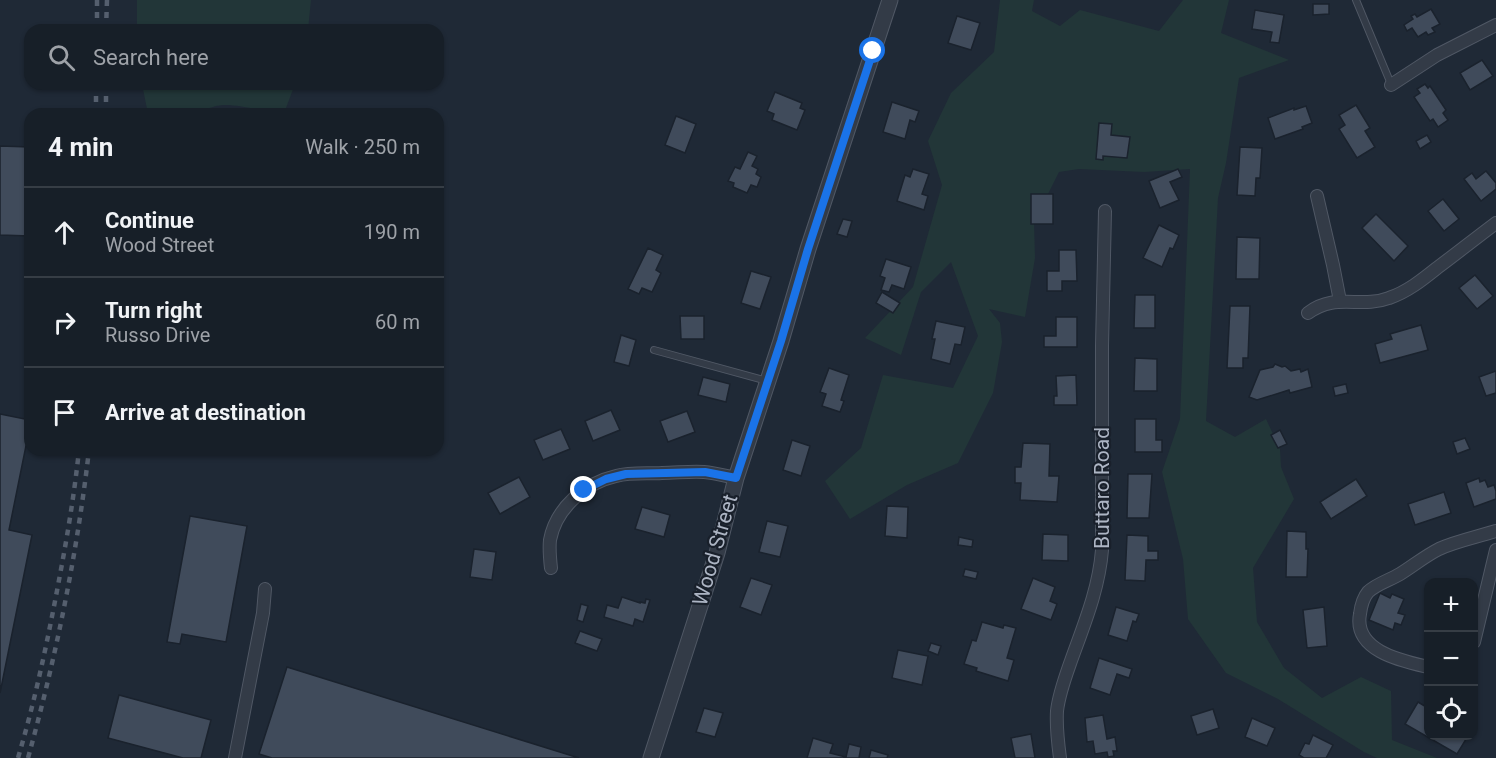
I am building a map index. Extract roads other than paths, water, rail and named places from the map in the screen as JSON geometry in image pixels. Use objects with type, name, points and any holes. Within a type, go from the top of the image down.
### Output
[{"type":"street","name":"Wood Street","points":[[651,758],[717,553],[736,478],[808,249],[890,0]]},
{"type":"street","points":[[1391,85],[1437,55],[1496,25]]},
{"type":"street","points":[[1317,196],[1334,265],[1340,301]]},
{"type":"street","name":"Buttaro Road","points":[[1060,758],[1058,704],[1101,568],[1105,211]]},
{"type":"street","points":[[1308,313],[1319,305],[1329,302],[1379,301],[1399,294],[1416,284],[1496,223]]},
{"type":"street","points":[[551,568],[550,540],[556,523],[562,512],[577,495],[592,485],[626,474],[705,472],[736,478]]},
{"type":"street","points":[[1424,666],[1390,656],[1372,646],[1359,624],[1359,616],[1368,592],[1440,549],[1496,531]]},
{"type":"street","points":[[1476,632],[1496,550]]},
{"type":"street","points":[[235,758],[263,613],[265,590]]},
{"type":"lane","points":[[1356,0],[1391,85]]},
{"type":"lane","points":[[654,350],[768,381]]},
{"type":"railway","points":[[97,0],[97,24]]},
{"type":"railway","points":[[106,24],[107,0]]},
{"type":"railway","points":[[96,90],[96,108]]},
{"type":"railway","points":[[106,90],[106,108]]},
{"type":"railway","points":[[18,758],[53,613],[78,456]]},
{"type":"railway","points":[[28,758],[48,682],[64,605],[88,456]]}]
